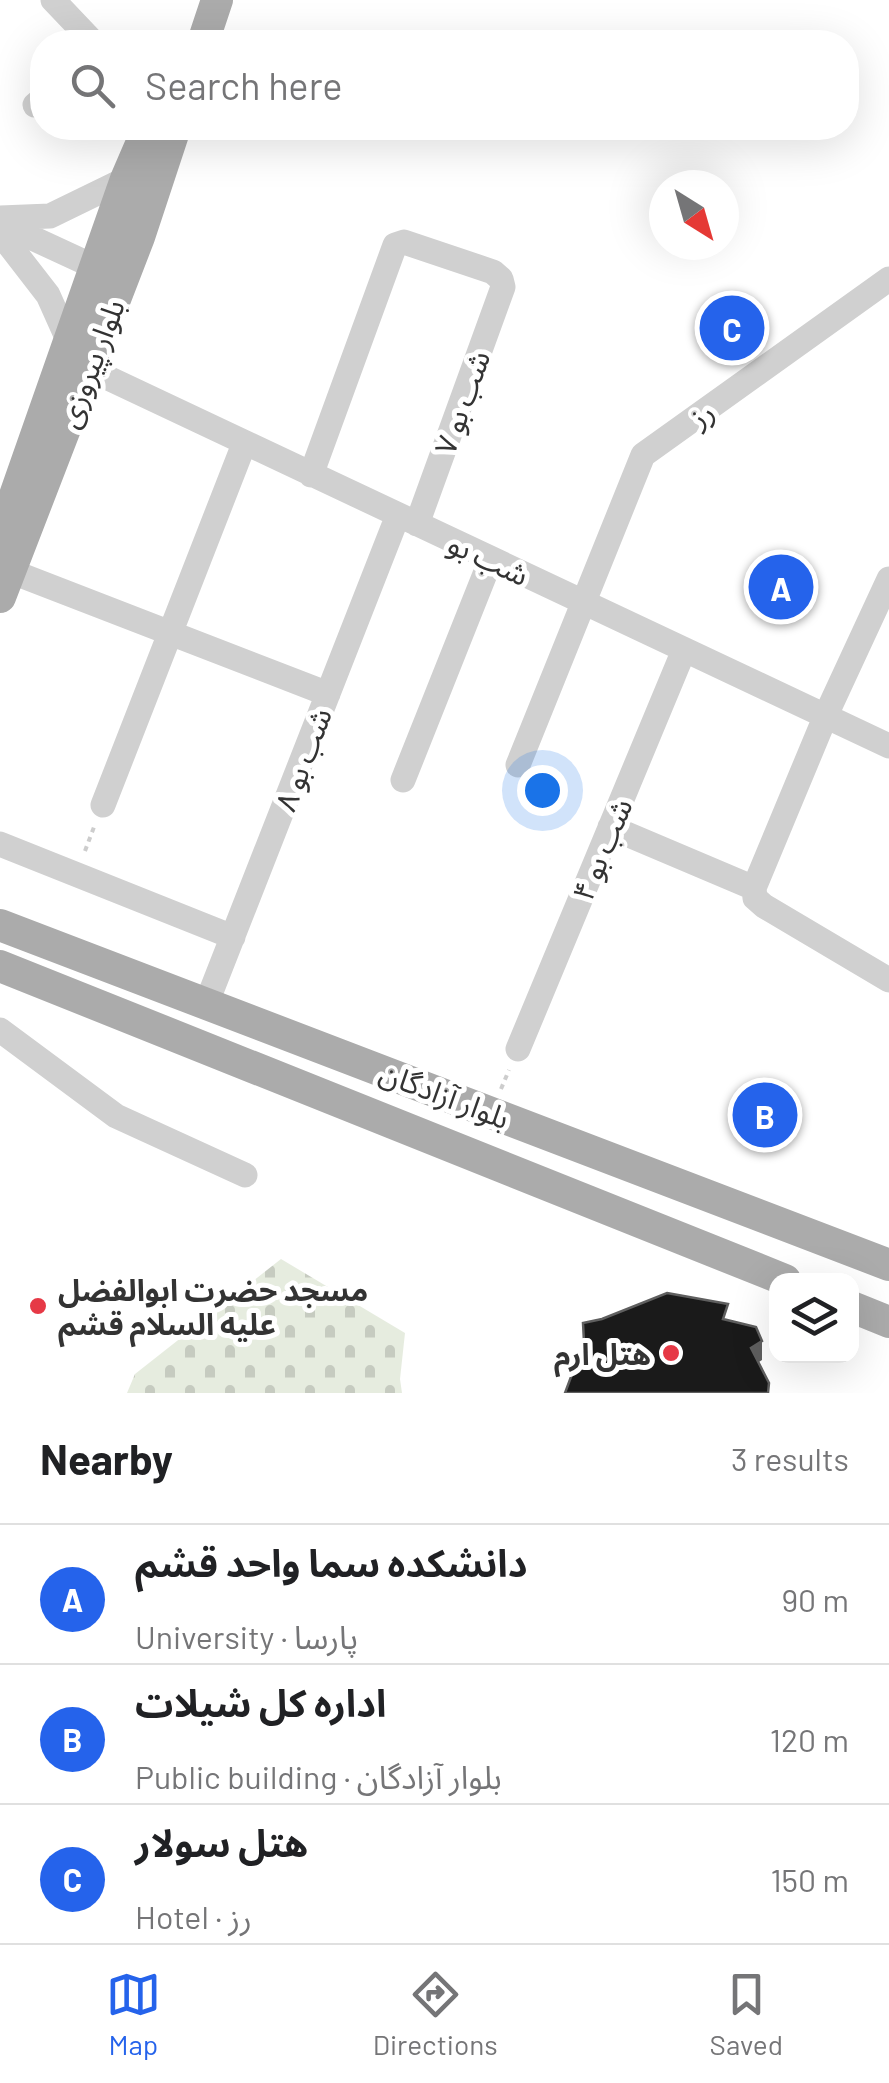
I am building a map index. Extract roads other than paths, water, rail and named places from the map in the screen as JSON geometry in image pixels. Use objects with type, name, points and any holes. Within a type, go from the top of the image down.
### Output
[{"type":"main road","points":[[186,30],[196,0]]},
{"type":"main road","points":[[207,30],[216,0]]},
{"type":"main road","name":"بلوار پیروزی","points":[[0,538],[143,140]]},
{"type":"main road","name":"بلوار پیروزی","points":[[5,584],[139,237],[171,140]]},
{"type":"main road","name":"بلوار آزادگان","points":[[1,924],[492,1112],[881,1254]]},
{"type":"main road","name":"بلوار آزادگان","points":[[0,966],[769,1274]]},
{"type":"main road","points":[[369,1114],[385,1071]]},
{"type":"main road","points":[[859,1310],[889,1322]]},
{"type":"street","points":[[53,0],[82,30]]},
{"type":"street","points":[[0,221],[50,216],[126,178]]},
{"type":"street","points":[[0,221],[97,268]]},
{"type":"street","points":[[0,233],[48,295],[68,342]]},
{"type":"street","name":"شب بو ۷","points":[[312,475],[395,245],[404,242],[494,272],[503,287],[407,520]]},
{"type":"street","name":"رز","points":[[518,765],[642,455],[889,279]]},
{"type":"street","name":"شب بو","points":[[88,369],[889,746]]},
{"type":"street","points":[[103,805],[244,444]]},
{"type":"street","name":"شب بو ۸","points":[[207,1002],[328,694],[407,520]]},
{"type":"street","points":[[403,780],[491,559]]},
{"type":"street","points":[[759,897],[826,715],[889,579]]},
{"type":"street","points":[[5,584],[170,633],[328,694]]},
{"type":"street","name":"شب بو ۴","points":[[518,1048],[684,650]]},
{"type":"street","points":[[610,828],[759,897],[889,980]]},
{"type":"street","points":[[0,844],[232,937]]},
{"type":"street","points":[[0,1030],[116,1116],[245,1175]]},
{"type":"place","name":"هتل سولار","points":[[732,328]]},
{"type":"place","name":"دانشکده سما واحد قشم","points":[[781,587]]},
{"type":"place","name":"اداره کل شیلات","points":[[765,1115]]},
{"type":"place","name":"مسجد حضرت ابوالفضل علیه السلام قشم","points":[[38,1306]]},
{"type":"place","name":"هتل ارم","points":[[671,1353]]}]
